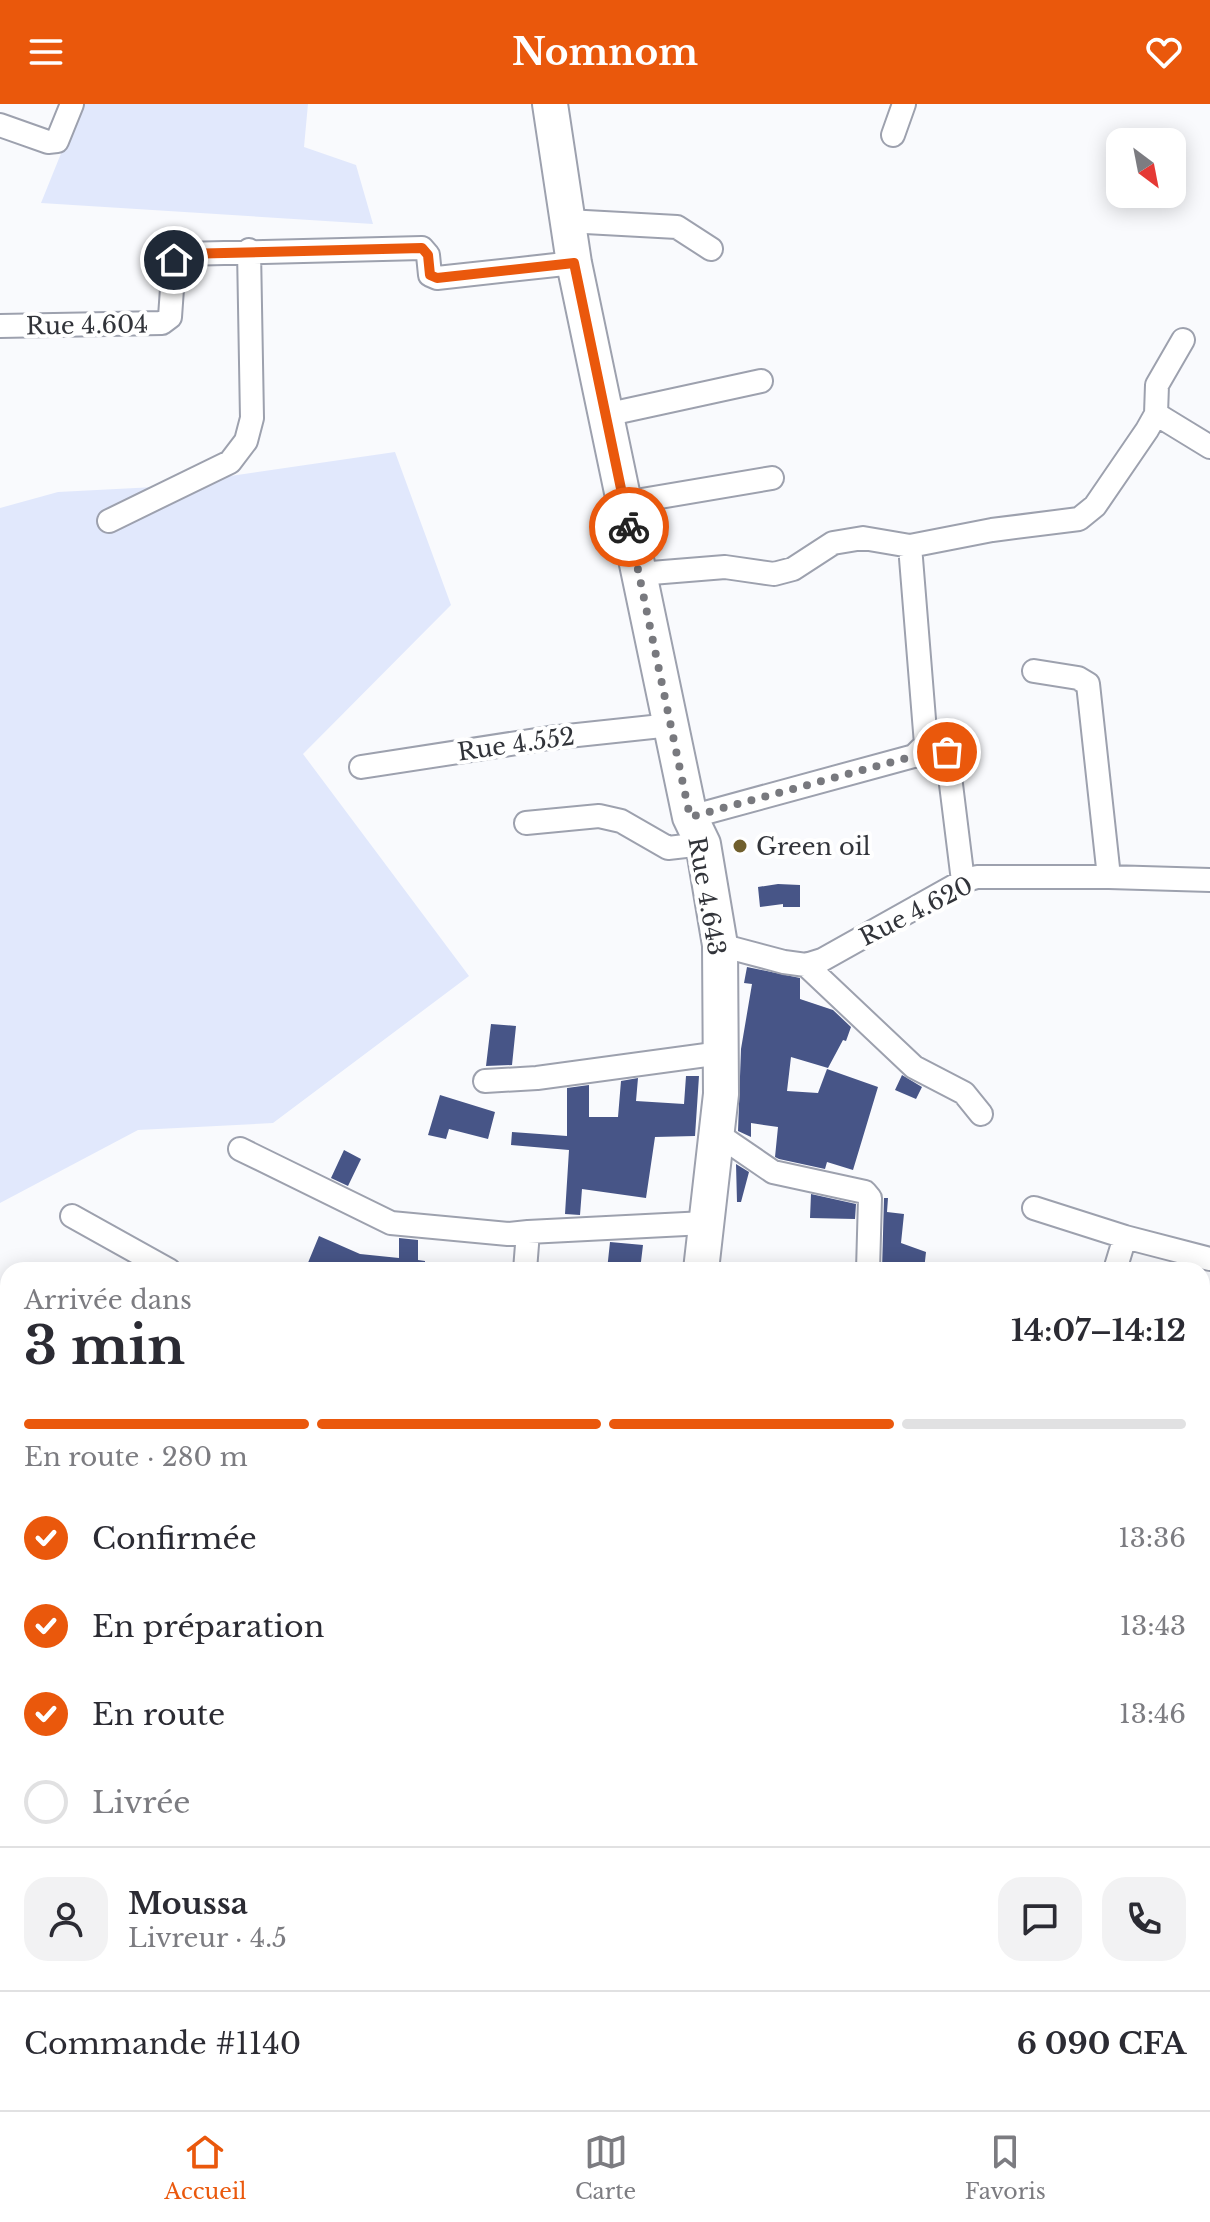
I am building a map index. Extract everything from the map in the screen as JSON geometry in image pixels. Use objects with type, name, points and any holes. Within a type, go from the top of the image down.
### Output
[{"type":"highway","name":"Rue 4.643","points":[[550,104],[574,263],[720,945],[721,1053],[702,1262]]},
{"type":"street","points":[[0,125],[48,142],[57,141],[72,104]]},
{"type":"street","points":[[893,135],[904,104]]},
{"type":"street","points":[[567,221],[677,227],[711,249]]},
{"type":"street","name":"Rue 4.604","points":[[0,326],[162,323],[170,317],[174,260],[182,254],[422,248],[428,255],[430,275],[437,278],[574,263]]},
{"type":"street","points":[[109,521],[230,462],[246,441],[252,418],[249,250]]},
{"type":"street","points":[[639,574],[725,567],[774,574],[793,569],[833,543],[863,538],[910,546],[992,530],[1079,519],[1095,506],[1156,414],[1157,385],[1183,340]]},
{"type":"street","points":[[605,415],[761,381]]},
{"type":"street","points":[[1156,414],[1210,447]]},
{"type":"street","points":[[624,503],[772,478]]},
{"type":"street","points":[[910,546],[926,744],[914,756]]},
{"type":"street","points":[[1034,671],[1078,678],[1088,684],[1109,877]]},
{"type":"street","name":"Rue 4.552","points":[[361,767],[549,738],[671,725]]},
{"type":"street","points":[[526,823],[599,816],[621,821],[668,848],[696,830],[914,756],[947,752],[963,881]]},
{"type":"street","name":"Rue 4.620","points":[[806,965],[822,960],[963,881],[977,877],[1210,880]]},
{"type":"street","points":[[720,945],[806,965],[914,1067],[964,1093],[981,1114]]},
{"type":"street","points":[[485,1081],[537,1078],[721,1053]]},
{"type":"street","points":[[716,1133],[773,1172],[865,1192],[870,1198],[868,1262]]},
{"type":"street","points":[[240,1149],[391,1223],[508,1234],[705,1223]]},
{"type":"street","points":[[1034,1208],[1125,1237],[1210,1259]]},
{"type":"street","points":[[72,1216],[155,1262]]},
{"type":"street","points":[[526,1262],[528,1232]]},
{"type":"street","points":[[1117,1262],[1125,1237]]},
{"type":"shaded area","points":[[81,104],[308,104],[304,147],[356,165],[373,224],[41,203]]},
{"type":"shaded area","points":[[395,452],[451,605],[303,754],[469,976],[273,1123],[138,1130],[0,1203],[0,508],[58,492],[155,487]]},
{"type":"building","points":[[800,885],[800,907],[783,907],[783,904],[760,907],[758,887]]},
{"type":"building","points":[[747,967],[800,978],[800,999],[833,1010],[851,1027],[846,1041],[843,1040],[828,1068],[791,1057],[787,1091],[818,1093],[827,1069],[878,1087],[853,1170],[827,1162],[825,1169],[775,1157],[778,1127],[751,1123],[751,1137],[738,1131],[741,1049],[752,984],[744,983]]},
{"type":"building","points":[[491,1024],[516,1026],[512,1065],[486,1066]]},
{"type":"building","points":[[902,1075],[922,1087],[916,1099],[895,1090]]},
{"type":"building","points":[[686,1076],[699,1076],[695,1136],[655,1137],[646,1198],[582,1189],[580,1215],[565,1214],[569,1150],[511,1145],[512,1132],[567,1136],[567,1088],[589,1085],[589,1117],[618,1117],[621,1081],[638,1078],[636,1101],[684,1104]]},
{"type":"building","points":[[440,1095],[495,1112],[488,1139],[449,1129],[446,1139],[428,1135]]},
{"type":"building","points":[[344,1150],[361,1159],[348,1186],[331,1178]]},
{"type":"building","points":[[736,1164],[749,1172],[741,1202],[737,1202]]},
{"type":"building","points":[[811,1194],[856,1204],[855,1219],[810,1218]]},
{"type":"building","points":[[884,1198],[888,1198],[887,1212],[904,1214],[901,1243],[926,1252],[925,1262],[882,1262]]},
{"type":"building","points":[[319,1236],[360,1254],[399,1258],[399,1238],[418,1240],[418,1260],[425,1261],[425,1262],[308,1262]]},
{"type":"building","points":[[610,1242],[643,1245],[641,1262],[608,1262]]},
{"type":"way so far","points":[[629,527],[690,817],[914,756],[947,752]]},
{"type":"place","name":"Green oil","points":[[740,846]]},
{"type":"route","points":[[174,260],[182,254],[249,250],[422,248],[428,255],[430,275],[437,278],[574,263],[629,527]]}]
